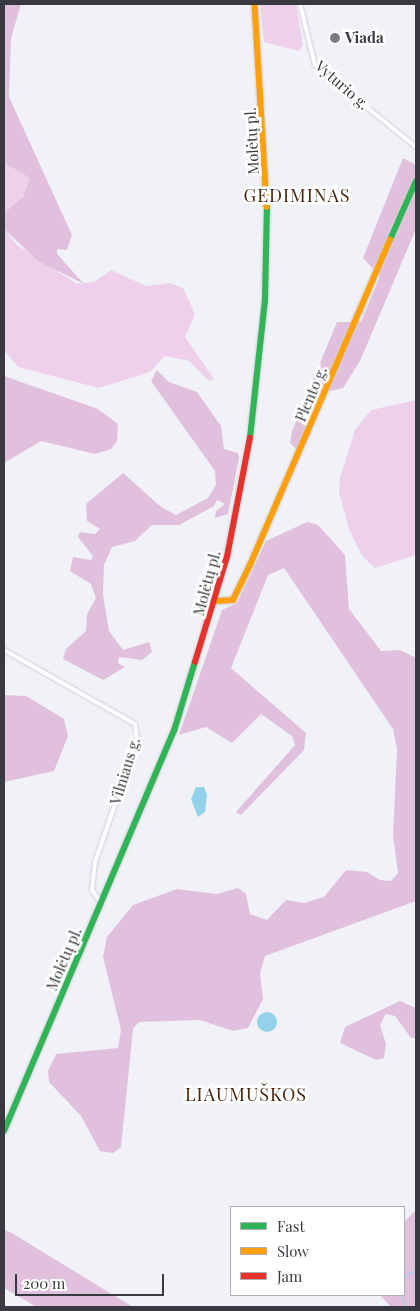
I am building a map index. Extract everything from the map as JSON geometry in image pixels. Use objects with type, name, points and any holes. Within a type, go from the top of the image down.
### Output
[{"type":"main road","name":"Molėtų pl.","points":[[4,1131],[174,731],[216,601],[248,451],[265,300],[266,168],[255,4]]},
{"type":"main road","name":"Plento g.","points":[[216,601],[233,600],[250,565],[416,181]]},
{"type":"street","name":"Vyturio g.","points":[[300,4],[315,65],[416,147]]},
{"type":"street","name":"Vilniaus g.","points":[[4,650],[134,724],[136,741],[95,862],[92,890],[101,904]]},
{"type":"shaded area","points":[[4,4],[21,4],[11,38],[9,97],[72,235],[67,250],[57,249],[57,254],[84,284],[38,261],[4,229],[4,213],[23,197],[30,178],[4,163]]},
{"type":"shaded area","points":[[260,4],[296,4],[303,45],[299,51],[264,42]]},
{"type":"shaded area","points":[[403,158],[416,165],[416,229],[360,361],[343,388],[322,393],[297,450],[290,443],[292,431],[337,322],[361,322],[380,276],[363,258]]},
{"type":"shaded area","points":[[4,163],[30,178],[23,197],[4,213]]},
{"type":"shaded area","points":[[4,229],[17,245],[77,284],[94,282],[111,270],[146,286],[170,283],[183,288],[195,314],[185,337],[214,379],[209,381],[189,361],[165,356],[150,372],[99,388],[18,367],[4,350]]},
{"type":"shaded area","points":[[157,370],[169,382],[197,392],[221,426],[224,449],[238,453],[239,458],[228,514],[215,518],[216,511],[225,504],[217,500],[214,506],[179,525],[152,525],[135,541],[112,547],[104,565],[103,594],[109,631],[123,650],[149,642],[152,652],[142,660],[119,657],[118,663],[125,667],[103,680],[63,659],[66,649],[86,631],[87,614],[96,598],[91,584],[70,571],[73,557],[91,560],[93,556],[78,537],[80,532],[95,534],[100,529],[87,521],[86,504],[123,473],[161,507],[176,515],[208,498],[216,485],[215,471],[151,381]]},
{"type":"shaded area","points":[[4,376],[98,409],[118,424],[117,441],[111,449],[95,454],[41,441],[4,463]]},
{"type":"shaded area","points":[[416,400],[416,555],[375,568],[362,556],[349,529],[339,492],[340,478],[355,430],[371,410]]},
{"type":"shaded area","points":[[307,522],[318,525],[345,555],[349,609],[381,651],[400,650],[416,658],[416,901],[265,956],[260,973],[263,999],[248,1028],[233,1031],[200,1020],[139,1022],[133,1029],[121,1147],[113,1153],[100,1151],[81,1116],[49,1082],[48,1071],[56,1054],[118,1048],[121,1030],[103,957],[107,937],[133,905],[177,889],[217,894],[238,888],[246,894],[250,914],[267,920],[286,900],[304,903],[324,897],[346,870],[367,872],[380,880],[391,881],[398,873],[393,836],[397,749],[393,729],[284,568],[268,575],[231,668],[306,733],[304,750],[241,815],[236,812],[295,745],[292,736],[261,714],[232,743],[206,727],[179,735],[222,610],[237,603],[266,541]]},
{"type":"shaded area","points":[[4,695],[26,696],[64,719],[68,736],[54,771],[4,782]]},
{"type":"shaded area","points":[[400,1001],[416,1008],[416,1038],[411,1038],[395,1016],[386,1014],[380,1025],[386,1044],[384,1058],[376,1060],[340,1043],[345,1027]]},
{"type":"shaded area","points":[[416,1210],[416,1307],[391,1307],[381,1296],[405,1296],[405,1221]]},
{"type":"shaded area","points":[[4,1230],[133,1307],[37,1307],[4,1288]]},
{"type":"water","points":[[196,787],[204,787],[207,795],[205,812],[198,817],[191,799]]},
{"type":"water","points":[[267,1012],[274,1015],[277,1022],[274,1029],[267,1032],[260,1029],[257,1022],[260,1015]]},
{"type":"waterway","points":[[405,1276],[416,1270]]},
{"type":"waterway","points":[[401,1296],[406,1307]]},
{"type":"traffic: fast","points":[[390,240],[416,181]]},
{"type":"traffic: fast","points":[[250,438],[265,300],[267,207]]},
{"type":"traffic: fast","points":[[4,1131],[174,731],[195,662]]},
{"type":"traffic: slow","points":[[255,4],[267,207]]},
{"type":"traffic: slow","points":[[216,601],[233,600],[250,565],[390,240]]},
{"type":"traffic: jam","points":[[195,662],[227,557],[250,438]]},
{"type":"place","name":"Viada","points":[[335,38]]},
{"type":"district","name":"GEDIMINAS","points":[[297,195]]},
{"type":"district","name":"LIAUMUŠKOS","points":[[246,1094]]}]
